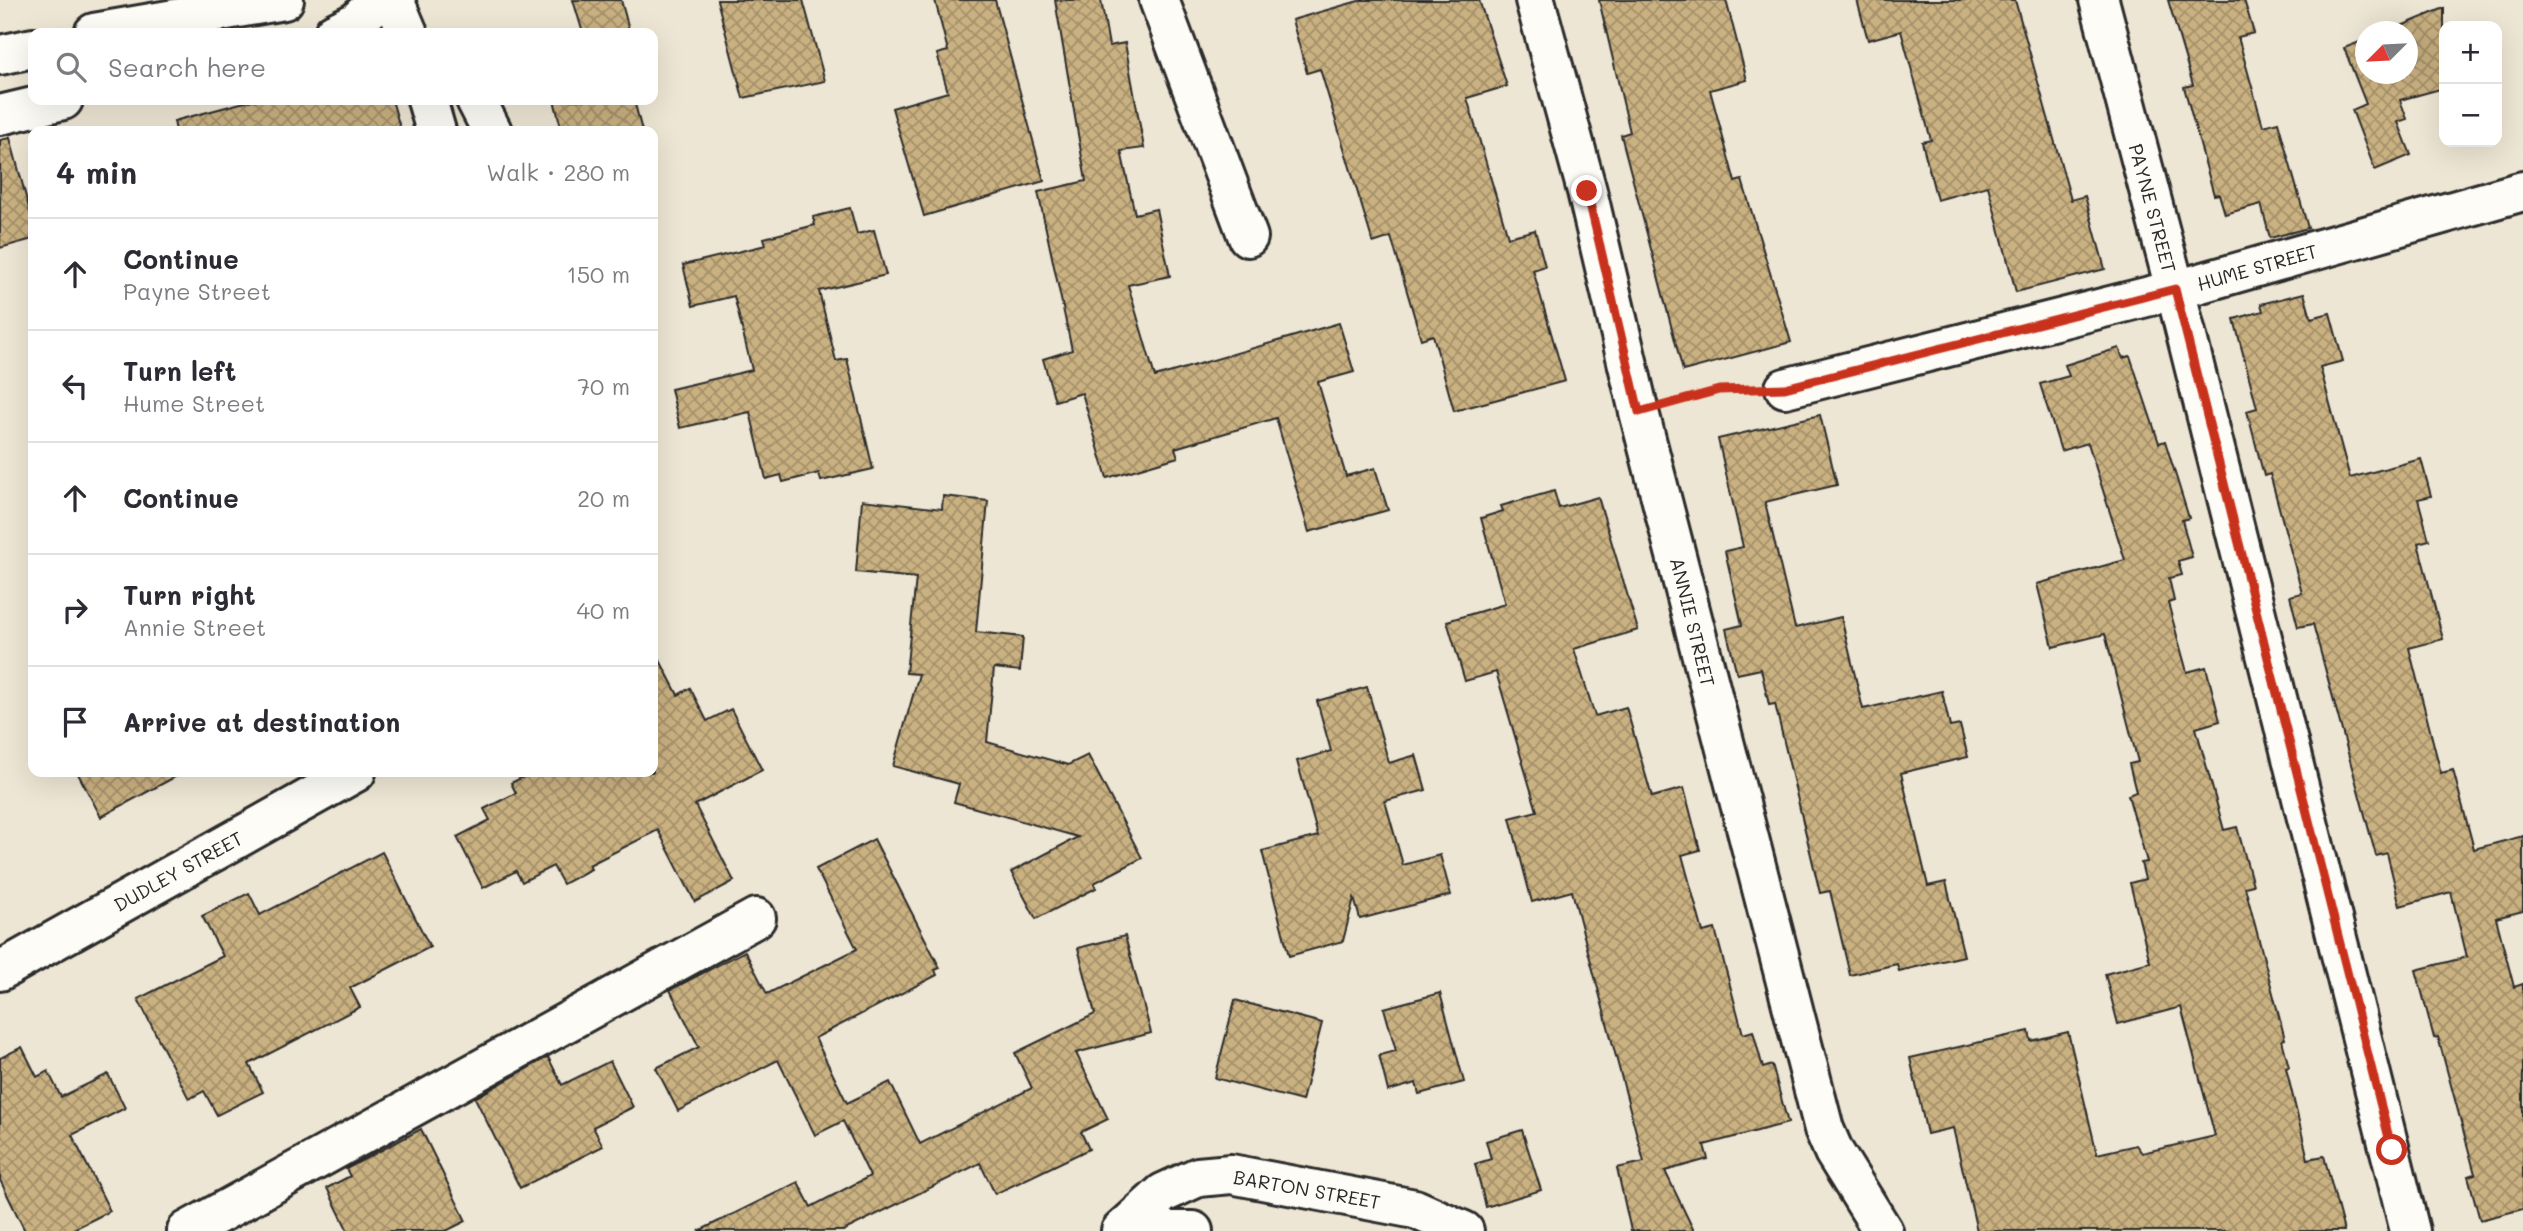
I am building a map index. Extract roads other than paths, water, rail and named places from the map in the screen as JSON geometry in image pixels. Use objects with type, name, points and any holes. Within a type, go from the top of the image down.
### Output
[{"type":"street","points":[[123,28],[284,0]]},
{"type":"street","points":[[1159,0],[1248,237]]},
{"type":"street","name":"ANNIE STREET","points":[[1535,0],[1587,191],[1639,412],[1824,1129],[1834,1152],[1883,1231]]},
{"type":"street","name":"PAYNE STREET","points":[[2099,0],[2175,289],[2410,1231]]},
{"type":"street","points":[[344,28],[356,22],[401,16]]},
{"type":"street","points":[[0,55],[28,49]]},
{"type":"street","points":[[0,115],[42,105]]},
{"type":"street","points":[[428,105],[435,126]]},
{"type":"street","points":[[479,105],[489,126]]},
{"type":"street","name":"HUME STREET","points":[[1785,388],[2175,289],[2523,191]]},
{"type":"street","name":"DUDLEY STREET","points":[[0,971],[347,777]]},
{"type":"street","points":[[187,1231],[756,918]]},
{"type":"street","name":"BARTON STREET","points":[[1121,1231],[1163,1193],[1198,1177],[1231,1174],[1415,1209],[1464,1231]]},
{"type":"street","points":[[1154,1231],[1193,1231]]}]
